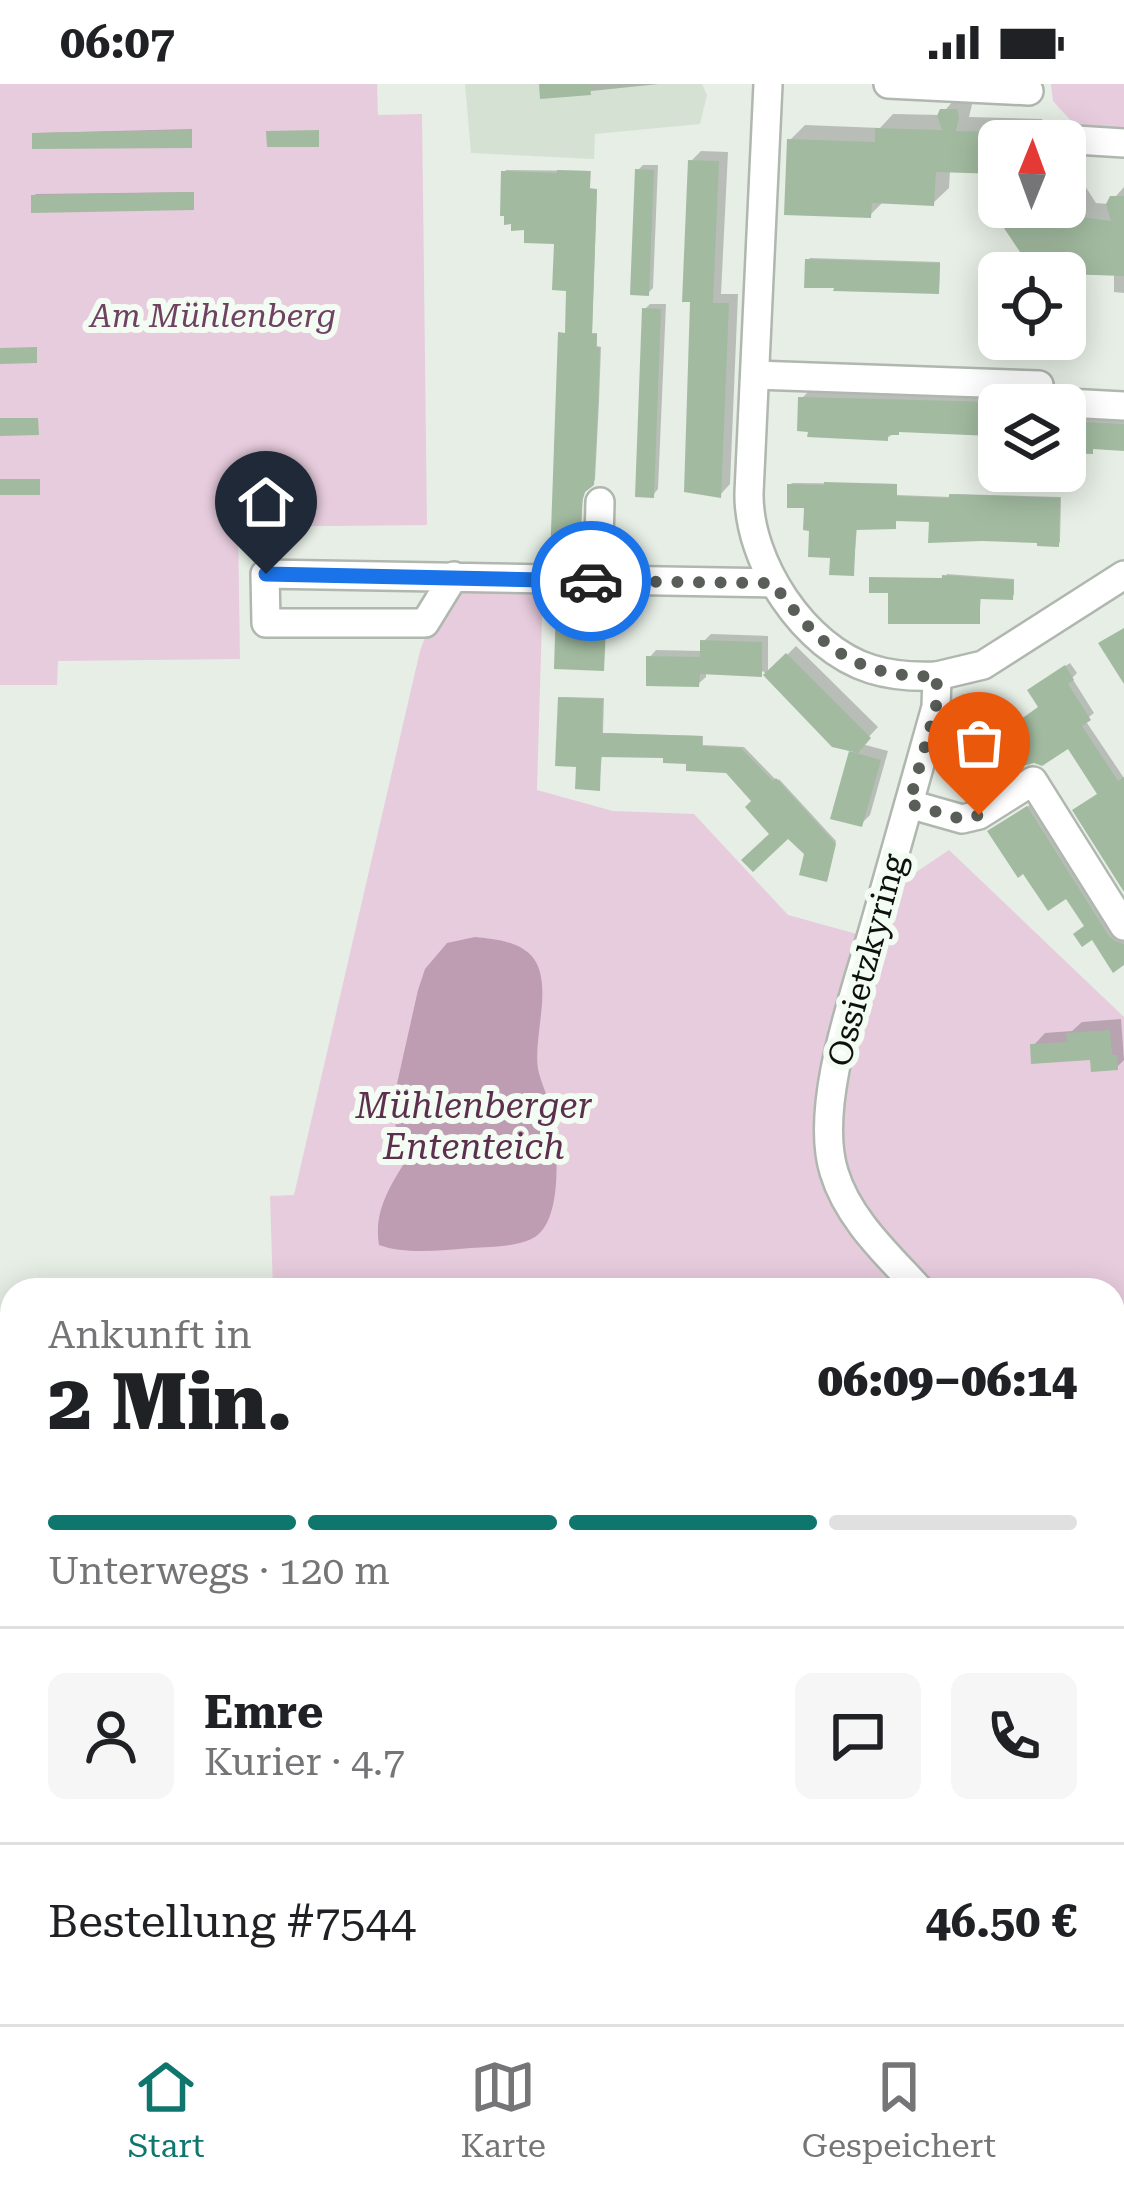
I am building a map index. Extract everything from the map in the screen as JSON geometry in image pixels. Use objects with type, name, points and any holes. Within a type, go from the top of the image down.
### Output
[{"type":"street","points":[[768,84],[749,505],[755,543],[773,583],[814,633],[841,656],[868,669],[901,676],[937,676],[983,665],[1124,575]]},
{"type":"street","points":[[888,84],[1029,91]]},
{"type":"street","points":[[1086,141],[1124,143]]},
{"type":"street","points":[[756,375],[1011,384]]},
{"type":"street","points":[[1086,404],[1124,406]]},
{"type":"street","points":[[600,502],[605,581]]},
{"type":"street","points":[[454,576],[425,623],[266,622],[266,574],[454,576],[773,583]]},
{"type":"street","name":"Ossietzkyring","points":[[909,1278],[865,1230],[838,1187],[827,1143],[830,1091],[936,707],[937,676]]},
{"type":"street","points":[[909,804],[962,819],[979,815],[1033,782],[1124,926]]},
{"type":"shaded area","points":[[465,84],[702,84],[707,95],[700,124],[595,134],[594,159],[471,153]]},
{"type":"green space","name":"Am Mühlenberg","points":[[0,84],[377,84],[378,115],[422,114],[427,525],[238,527],[240,659],[58,661],[57,685],[0,685]]},
{"type":"green space","points":[[1051,84],[1124,84],[1124,134],[1086,133],[1086,120],[1070,120],[1053,101]]},
{"type":"green space","points":[[458,582],[543,585],[537,790],[613,811],[694,814],[788,915],[864,936],[818,1116],[902,1278],[273,1278],[270,1196],[294,1195],[427,632]]},
{"type":"green space","points":[[949,850],[1124,1017],[1124,1278],[922,1278],[863,1211],[844,1168],[836,1116],[903,881]]},
{"type":"water","name":"Mühlenberger Ententeich","points":[[475,937],[522,948],[539,970],[538,1069],[552,1113],[556,1160],[551,1214],[535,1237],[512,1245],[425,1251],[379,1245],[380,1213],[403,1165],[392,1106],[418,990],[425,969],[447,943]]},
{"type":"building","points":[[539,84],[590,84],[591,95],[540,99]]},
{"type":"building","points":[[940,109],[957,109],[956,131],[978,132],[978,173],[936,172],[934,206],[872,203],[871,218],[784,215],[787,139],[875,142],[875,128],[942,130],[937,116]]},
{"type":"building","points":[[192,130],[192,148],[32,149],[32,133]]},
{"type":"building","points":[[319,130],[319,147],[267,147],[266,131]]},
{"type":"building","points":[[688,160],[719,161],[713,303],[729,303],[721,498],[684,492],[690,302],[682,302]]},
{"type":"building","points":[[635,169],[654,170],[649,296],[630,295]]},
{"type":"building","points":[[501,171],[590,171],[590,189],[597,189],[592,334],[597,334],[596,347],[600,348],[598,406],[594,485],[582,502],[580,561],[550,560],[558,332],[565,333],[566,291],[552,290],[554,244],[524,243],[524,230],[511,231],[511,224],[504,225],[504,216],[500,216]]},
{"type":"building","points":[[194,192],[194,210],[31,213],[31,195]]},
{"type":"building","points":[[1110,196],[1124,196],[1124,276],[1086,275],[1086,252],[1020,252],[1004,228],[1086,228],[1086,218],[1111,221],[1106,204]]},
{"type":"building","points":[[805,259],[940,263],[939,294],[804,288]]},
{"type":"building","points":[[642,308],[661,309],[654,498],[635,497]]},
{"type":"building","points":[[37,347],[37,363],[0,364],[0,348]]},
{"type":"building","points":[[798,397],[978,401],[978,435],[899,432],[888,435],[888,441],[807,437],[808,432],[797,431]]},
{"type":"building","points":[[0,418],[38,418],[39,435],[0,436]]},
{"type":"building","points":[[1086,422],[1124,424],[1124,451],[1093,449],[1093,454],[1086,454]]},
{"type":"building","points":[[0,479],[40,479],[40,495],[0,495]]},
{"type":"building","points":[[787,484],[897,484],[897,496],[1060,498],[1059,547],[982,541],[928,543],[929,522],[896,521],[896,529],[856,530],[854,576],[829,575],[830,558],[808,557],[804,508],[787,508]]},
{"type":"building","points":[[869,577],[1014,580],[1013,600],[980,599],[980,624],[888,624],[888,593],[869,593]]},
{"type":"building","points":[[556,604],[607,606],[604,671],[554,669]]},
{"type":"building","points":[[1124,628],[1124,684],[1098,643]]},
{"type":"building","points":[[700,640],[762,642],[762,677],[700,674],[699,687],[646,686],[646,656],[700,657]]},
{"type":"building","points":[[786,653],[871,738],[858,753],[832,747],[763,675]]},
{"type":"building","points":[[1065,665],[1074,680],[1068,684],[1091,720],[1082,726],[1118,781],[1124,777],[1124,892],[1072,810],[1097,794],[1068,749],[1042,766],[1023,766],[972,798],[963,784],[989,767],[978,750],[1038,707],[1027,690]]},
{"type":"building","points":[[558,697],[603,699],[602,733],[702,736],[702,746],[741,748],[773,781],[776,778],[836,844],[827,882],[799,875],[804,854],[788,839],[753,872],[741,860],[769,834],[745,807],[751,801],[726,773],[686,771],[686,764],[663,763],[663,758],[601,757],[600,791],[575,789],[576,767],[555,766]]},
{"type":"building","points":[[849,751],[881,760],[862,827],[830,819]]},
{"type":"building","points":[[1027,806],[1109,936],[1124,944],[1124,965],[1113,973],[1092,940],[1082,947],[1073,934],[1084,926],[1066,899],[1048,911],[1023,874],[1018,878],[987,831]]},
{"type":"building","points":[[1110,1030],[1118,1070],[1091,1072],[1090,1060],[1031,1064],[1030,1044],[1067,1042],[1066,1033]]},
{"type":"way so far","points":[[591,581],[773,583],[814,633],[841,656],[868,669],[901,676],[937,676],[936,707],[909,804],[962,819],[979,815]]},
{"type":"route","points":[[266,574],[591,581]]}]
